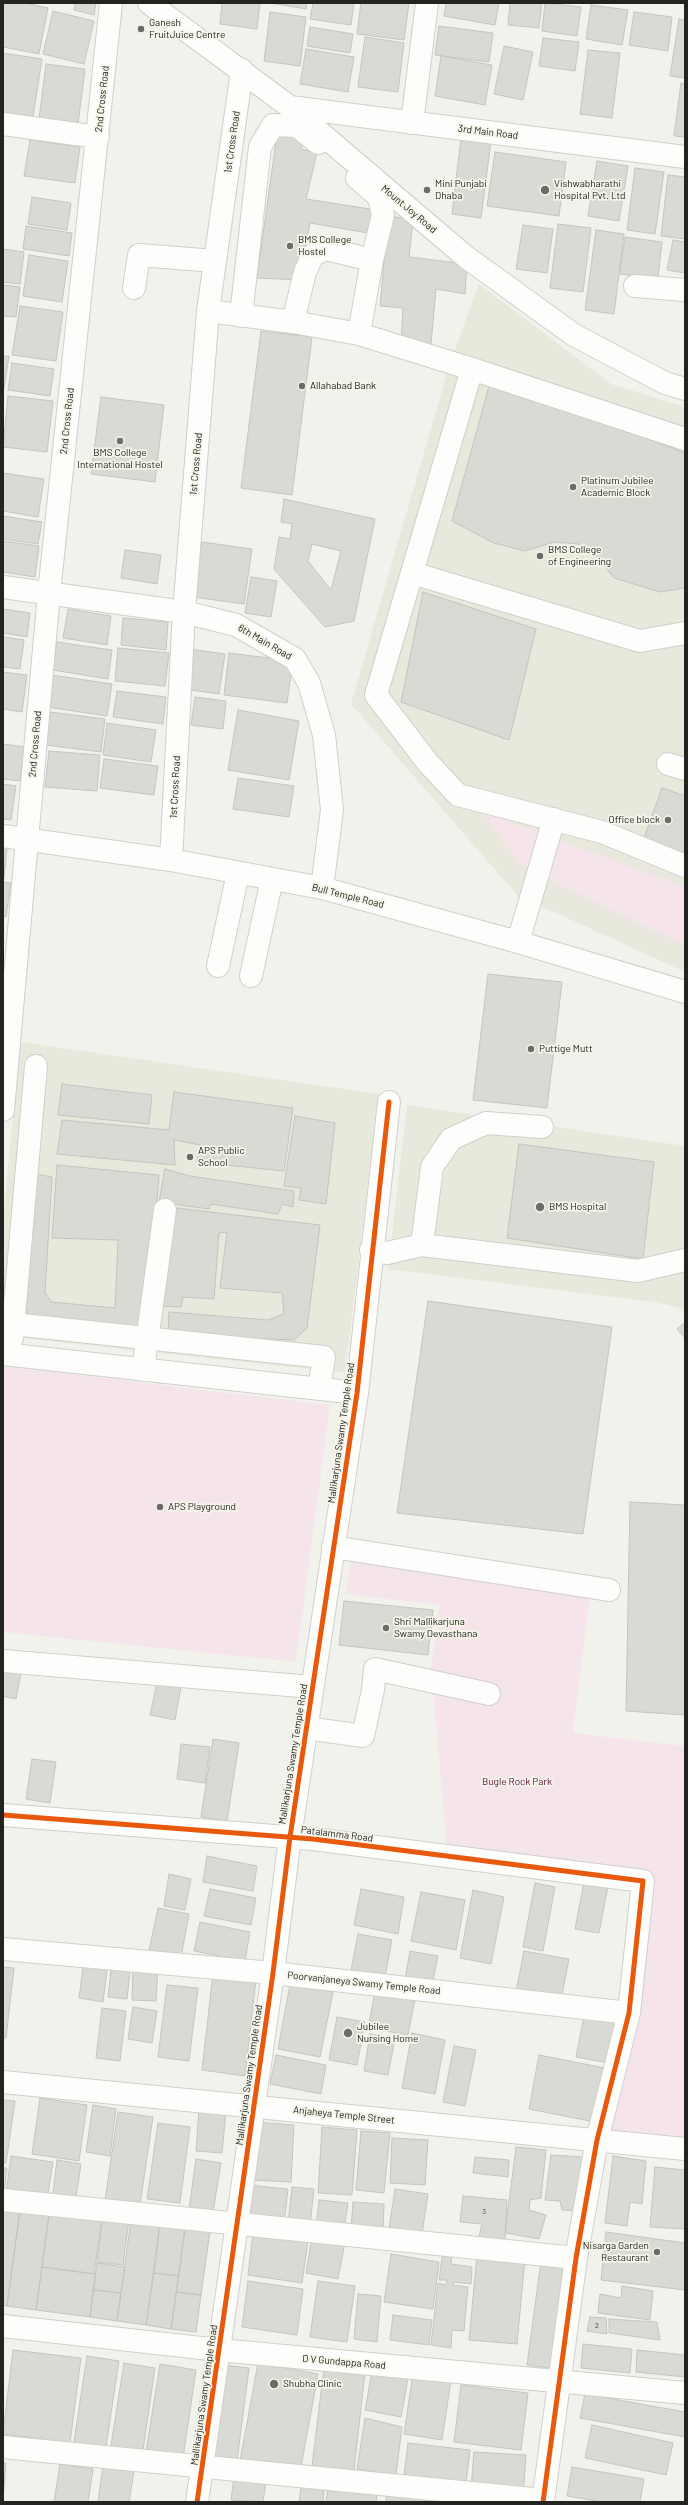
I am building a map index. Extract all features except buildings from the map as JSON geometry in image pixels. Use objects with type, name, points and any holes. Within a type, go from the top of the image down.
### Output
[{"type":"street","name":"2nd Cross Road","points":[[4,1098],[48,593],[98,137],[111,3]]},
{"type":"street","name":"Mount Joy Road","points":[[150,3],[290,107],[466,257],[574,335],[665,383],[685,389]]},
{"type":"street","points":[[412,123],[427,3]]},
{"type":"street","name":"1st Cross Road","points":[[171,860],[184,612],[208,311],[242,70]]},
{"type":"street","name":"3rd Main Road","points":[[290,107],[685,157]]},
{"type":"street","points":[[3,124],[98,137]]},
{"type":"street","points":[[241,316],[260,147],[273,125],[298,126],[379,197],[383,216],[372,260],[359,334]]},
{"type":"street","points":[[293,322],[305,272],[313,255],[326,249],[372,260]]},
{"type":"street","points":[[134,288],[139,255],[216,261]]},
{"type":"street","points":[[635,286],[685,290]]},
{"type":"street","points":[[208,311],[293,322],[359,334],[472,369],[685,439]]},
{"type":"street","points":[[472,369],[376,695],[428,764],[458,795],[602,832],[685,866]]},
{"type":"street","points":[[412,573],[640,641],[685,634]]},
{"type":"street","name":"6th Main Road","points":[[3,587],[184,612],[236,625],[295,659],[309,683],[324,734],[332,810],[322,888]]},
{"type":"street","points":[[518,942],[554,819]]},
{"type":"street","name":"Bull Temple Road","points":[[3,836],[171,860],[322,888],[518,942],[685,992]]},
{"type":"street","points":[[218,966],[238,873]]},
{"type":"street","points":[[251,976],[272,879]]},
{"type":"street","points":[[7,1354],[14,1324],[36,1066]]},
{"type":"street","name":"Mallikarjuna Swamy Temple Road","points":[[197,2502],[273,1973],[290,1837],[357,1393],[371,1250],[389,1102]]},
{"type":"street","points":[[422,1244],[432,1166],[451,1139],[486,1123],[542,1127]]},
{"type":"street","points":[[143,1370],[165,1210]]},
{"type":"street","points":[[371,1250],[387,1253],[422,1244],[638,1271],[685,1260]]},
{"type":"street","points":[[14,1324],[324,1358],[319,1389]]},
{"type":"street","name":"Mallikarjuna Swamy Temple Road","points":[[7,1354],[357,1393]]},
{"type":"street","points":[[333,1547],[609,1590]]},
{"type":"street","points":[[3,1660],[312,1686]]},
{"type":"street","points":[[306,1728],[363,1736],[373,1690],[375,1669],[490,1694]]},
{"type":"street","name":"Patalamma Road","points":[[3,1815],[290,1837],[643,1881],[629,2013]]},
{"type":"street","name":"Poorvanjaneya Swamy Temple Road","points":[[3,1949],[273,1973],[629,2013]]},
{"type":"street","points":[[3,2447],[543,2501],[576,2258],[597,2140],[629,2013]]},
{"type":"street","name":"Anjaheya Temple Street","points":[[3,2082],[685,2149]]},
{"type":"street","points":[[3,2200],[576,2258]]},
{"type":"street","name":"D V Gundappa Road","points":[[3,2326],[219,2350],[685,2393]]},
{"type":"shaded area","name":"BMS College of Engineering","points":[[479,284],[611,384],[685,407],[685,972],[517,895],[351,704],[450,363]]},
{"type":"shaded area","name":"APS Public School","points":[[20,1042],[379,1094],[345,1373],[3,1336],[3,1221]]},
{"type":"shaded area","name":"BMS Hospital","points":[[407,1105],[685,1146],[685,1309],[655,1302],[388,1269]]},
{"type":"green space","points":[[481,811],[685,887],[685,946],[519,864]]},
{"type":"green space","points":[[3,1366],[330,1405],[296,1662],[3,1632]]},
{"type":"green space","name":"Bugle Rock Park","points":[[353,1551],[591,1585],[573,1733],[685,1746],[685,2137],[606,2129],[648,1875],[447,1851],[431,1667],[440,1605],[345,1594]]},
{"type":"cycle path","points":[[197,2502],[273,1973],[290,1837],[357,1393],[389,1102]]},
{"type":"cycle path","points":[[3,1815],[313,1839],[643,1881],[629,2013],[597,2140],[576,2258],[543,2502]]},
{"type":"place","name":"Ganesh FruitJuice Centre","points":[[141,29]]},
{"type":"place","name":"Mini Punjabi Dhaba","points":[[427,190]]},
{"type":"place","name":"Vishwabharathi Hospital Pvt. Ltd","points":[[545,190]]},
{"type":"place","name":"BMS College Hostel","points":[[290,246]]},
{"type":"place","name":"Allahabad Bank","points":[[302,386]]},
{"type":"place","name":"BMS College International Hostel","points":[[120,441]]},
{"type":"place","name":"Platinum Jubilee Academic Block","points":[[573,487]]},
{"type":"place","name":"BMS College of Engineering","points":[[540,556]]},
{"type":"place","name":"Office block","points":[[668,820]]},
{"type":"place","name":"Puttige Mutt","points":[[531,1049]]},
{"type":"place","name":"APS Public School","points":[[190,1157]]},
{"type":"place","name":"BMS Hospital","points":[[540,1207]]},
{"type":"place","name":"APS Playground","points":[[160,1507]]},
{"type":"place","name":"Shri Mallikarjuna Swamy Devasthana","points":[[386,1628]]},
{"type":"place","name":"Jubilee Nursing Home","points":[[348,2033]]},
{"type":"place","name":"Nisarga Garden Restaurant","points":[[657,2252]]},
{"type":"place","name":"Shubha Clinic","points":[[274,2384]]}]
